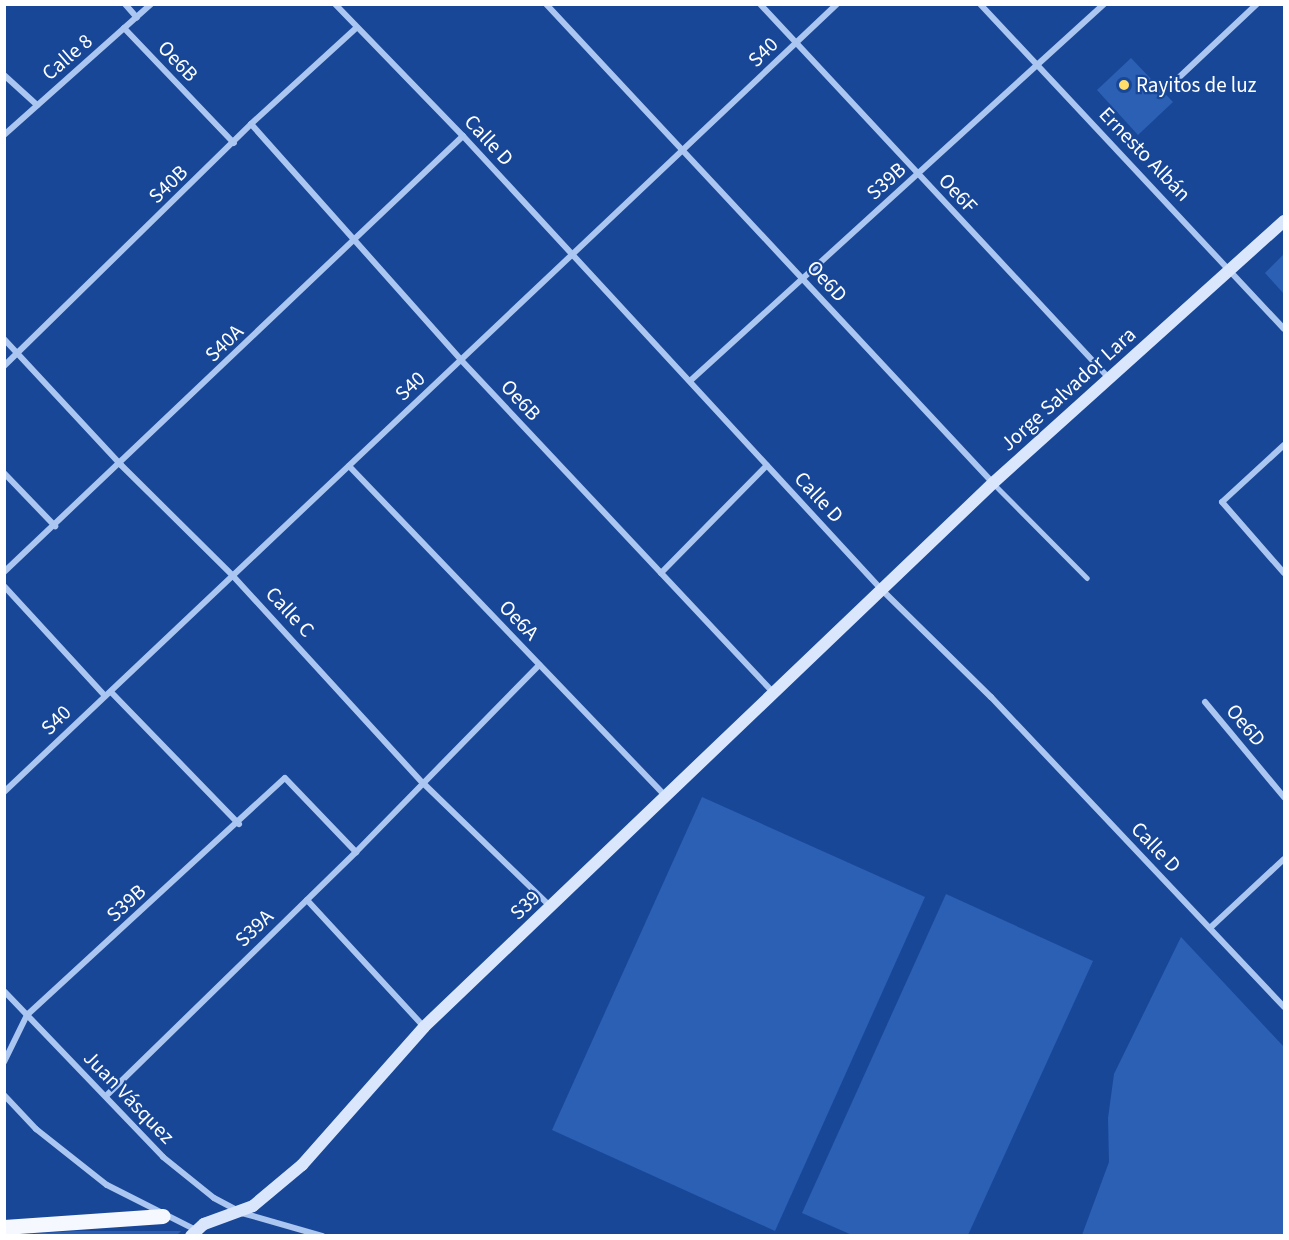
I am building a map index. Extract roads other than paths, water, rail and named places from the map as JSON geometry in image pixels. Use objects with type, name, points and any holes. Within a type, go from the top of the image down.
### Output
[{"type":"main road","points":[[4,1227],[163,1215]]},
{"type":"street","points":[[125,4],[137,18]]},
{"type":"street","name":"Calle 8","points":[[4,135],[151,4]]},
{"type":"street","name":"Calle D","points":[[335,4],[463,136],[882,590],[991,697],[1284,1007]]},
{"type":"street","name":"Oe6D","points":[[546,4],[993,483]]},
{"type":"street","name":"Oe6F","points":[[760,4],[1108,376]]},
{"type":"street","name":"S40","points":[[4,792],[837,4]]},
{"type":"street","name":"Ernesto Albán","points":[[980,4],[1231,269],[1284,329]]},
{"type":"street","name":"S39B","points":[[690,381],[1104,4]]},
{"type":"street","points":[[1172,84],[1257,4]]},
{"type":"street","name":"Oe6B","points":[[124,28],[234,143]]},
{"type":"street","name":"S40B","points":[[4,366],[251,124],[356,28]]},
{"type":"street","points":[[4,75],[37,105]]},
{"type":"street","name":"Oe6B","points":[[251,124],[462,360],[774,693]]},
{"type":"street","name":"S40A","points":[[4,572],[121,465],[463,136]]},
{"type":"street","name":"Jorge Salvador Lara","points":[[882,590],[1108,376],[1284,221]]},
{"type":"street","name":"Calle C","points":[[4,339],[121,465],[233,576],[423,783],[552,908]]},
{"type":"street","points":[[1284,445],[1222,502],[1284,573]]},
{"type":"street","points":[[661,573],[767,465]]},
{"type":"street","name":"Oe6A","points":[[349,466],[665,796]]},
{"type":"street","points":[[4,472],[55,525]]},
{"type":"street","points":[[4,586],[108,694],[239,824]]},
{"type":"street","name":"S39","points":[[193,1233],[242,1213],[265,1199],[302,1165],[424,1027],[552,908],[665,796],[882,590]]},
{"type":"street","name":"S39A","points":[[106,1096],[356,852],[539,665]]},
{"type":"street","name":"Oe6D","points":[[1205,702],[1284,796]]},
{"type":"street","name":"S39B","points":[[4,1062],[27,1016],[239,824],[285,778],[356,852]]},
{"type":"street","points":[[1210,928],[1284,860]]},
{"type":"street","points":[[307,900],[424,1027]]},
{"type":"street","name":"Juan Vásquez","points":[[4,991],[163,1157],[214,1198],[242,1213],[322,1236]]},
{"type":"street","points":[[4,1095],[36,1129],[107,1185],[193,1233]]},
{"type":"lane","name":"Oe6D","points":[[993,483],[1087,578]]},
{"type":"place","name":"Rayitos de luz","points":[[1124,85]]}]
